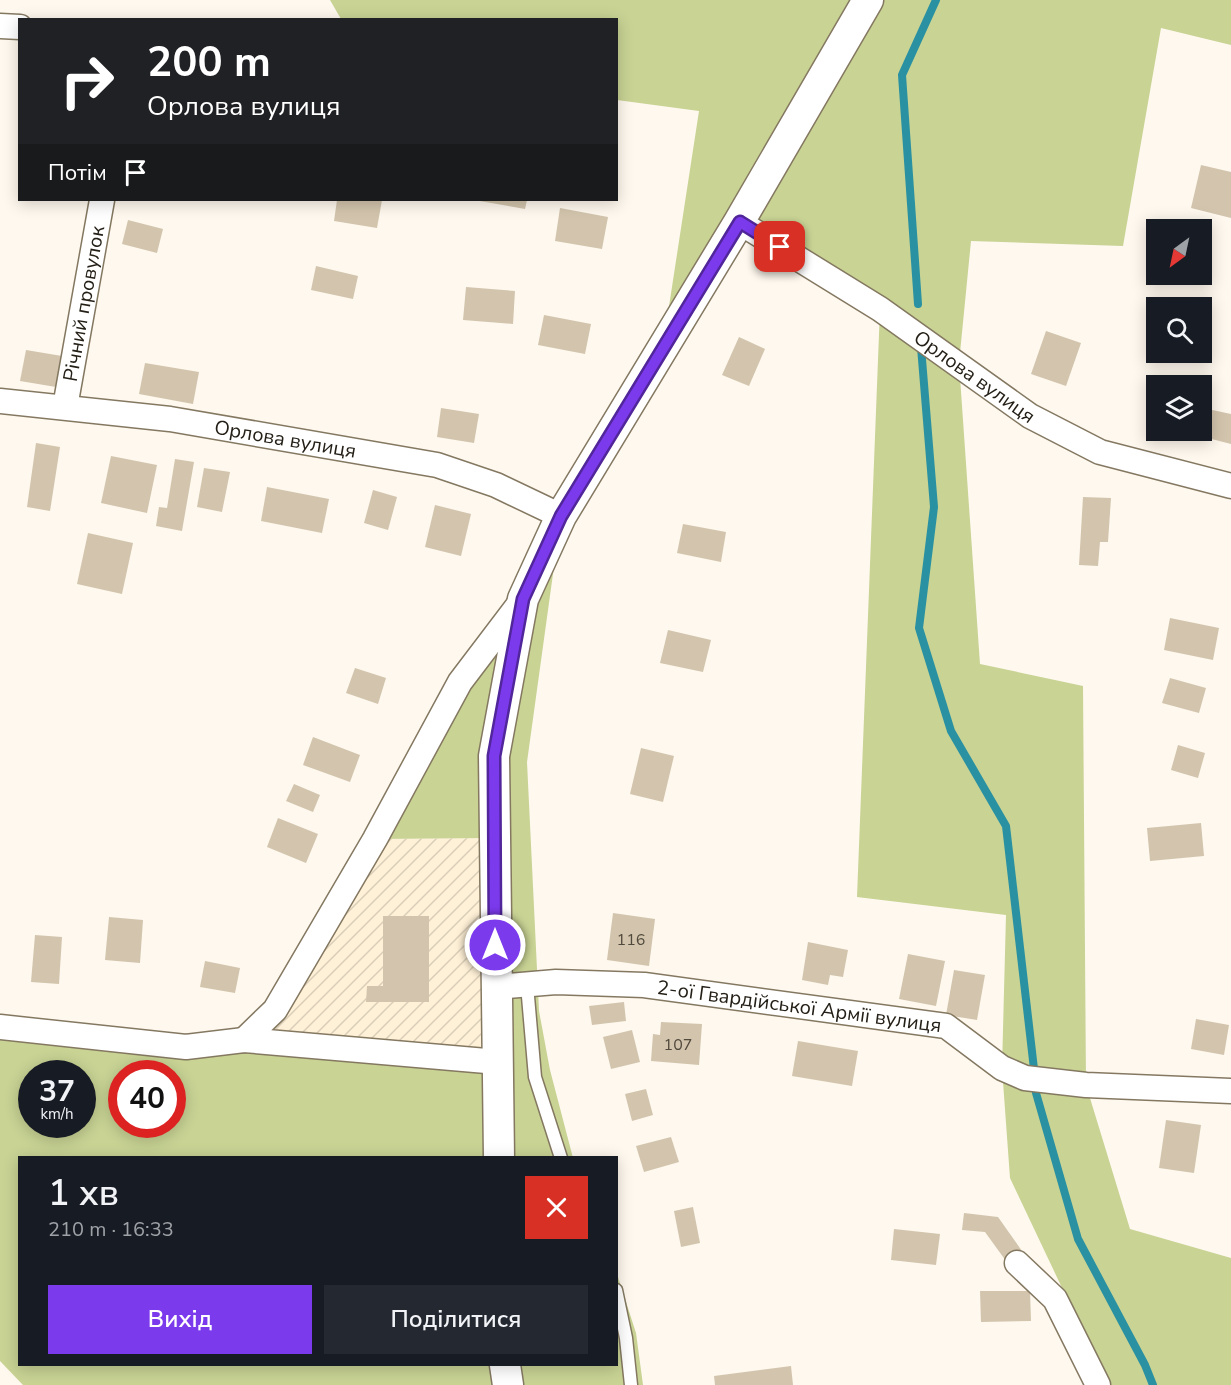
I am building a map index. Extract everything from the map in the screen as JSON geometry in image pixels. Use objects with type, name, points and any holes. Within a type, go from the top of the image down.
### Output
[{"type":"street","points":[[244,1040],[275,1010],[375,839],[459,682],[523,599],[561,516],[740,222],[868,0]]},
{"type":"street","points":[[0,26],[18,27]]},
{"type":"street","name":"Річний провулок","points":[[65,407],[102,201]]},
{"type":"street","name":"Орлова вулиця","points":[[740,222],[880,309],[1030,416],[1100,452],[1231,486]]},
{"type":"street","name":"Орлова вулиця","points":[[0,401],[170,419],[437,465],[496,485],[561,516]]},
{"type":"street","points":[[499,1156],[495,987],[494,756],[523,599]]},
{"type":"street","name":"2-ої Гвардійської Армії вулиця","points":[[495,987],[556,982],[644,985],[946,1026],[1002,1068],[1025,1078],[1086,1085],[1231,1091]]},
{"type":"street","points":[[0,1027],[186,1047],[244,1040],[498,1062]]},
{"type":"street","points":[[1017,1263],[1055,1299],[1098,1385]]},
{"type":"street","points":[[505,1366],[508,1385]]},
{"type":"lane","points":[[527,984],[535,1077],[560,1156]]},
{"type":"lane","points":[[618,1300],[626,1338],[631,1385]]},
{"type":"shaded area","points":[[494,838],[498,1062],[244,1040],[375,839]]},
{"type":"green space","points":[[330,0],[1231,0],[1231,45],[1161,28],[1123,246],[971,241],[959,363],[980,664],[1083,686],[1086,1085],[1130,1229],[1231,1258],[1231,1385],[1108,1385],[1010,1178],[1002,1068],[1006,915],[857,897],[880,309],[740,222],[662,352],[699,111],[618,100],[618,18],[340,18]]},
{"type":"green space","points":[[561,516],[527,762],[539,1011],[550,1070],[572,1156],[18,1156],[18,1366],[618,1366],[618,1277],[636,1333],[643,1385],[23,1385],[0,1361],[0,1025],[497,1062],[494,838],[375,839]]},
{"type":"building","points":[[1201,165],[1231,172],[1231,218],[1191,208]]},
{"type":"building","points":[[337,201],[382,201],[377,228],[334,221]]},
{"type":"building","points":[[480,201],[527,201],[525,209]]},
{"type":"building","points":[[560,208],[608,217],[602,249],[555,241]]},
{"type":"building","points":[[128,220],[163,229],[157,253],[122,244]]},
{"type":"building","points":[[316,266],[358,276],[353,299],[311,290]]},
{"type":"building","points":[[466,287],[515,291],[513,324],[463,320]]},
{"type":"building","points":[[544,315],[591,324],[585,354],[538,345]]},
{"type":"building","points":[[1046,331],[1081,343],[1066,386],[1031,374]]},
{"type":"building","points":[[739,337],[765,349],[749,386],[722,375]]},
{"type":"building","points":[[26,350],[68,357],[62,388],[20,381]]},
{"type":"building","points":[[145,363],[199,372],[193,404],[139,394]]},
{"type":"building","points":[[441,408],[479,414],[474,443],[437,437]]},
{"type":"building","points":[[1212,410],[1231,414],[1231,444],[1212,439]]},
{"type":"building","points":[[36,443],[60,447],[50,511],[27,507]]},
{"type":"building","points":[[111,456],[157,465],[147,513],[101,503]]},
{"type":"building","points":[[175,459],[194,462],[182,531],[156,526],[159,507],[167,508]]},
{"type":"building","points":[[204,468],[230,472],[222,512],[197,507]]},
{"type":"building","points":[[267,487],[329,499],[322,533],[261,521]]},
{"type":"building","points":[[373,490],[397,497],[388,530],[364,523]]},
{"type":"building","points":[[1083,497],[1111,498],[1108,542],[1100,542],[1098,566],[1079,565]]},
{"type":"building","points":[[435,505],[471,514],[461,556],[425,547]]},
{"type":"building","points":[[683,524],[726,532],[721,562],[677,553]]},
{"type":"building","points":[[88,533],[133,543],[122,594],[77,584]]},
{"type":"building","points":[[1170,618],[1219,628],[1213,660],[1164,650]]},
{"type":"building","points":[[668,630],[711,640],[703,672],[660,663]]},
{"type":"building","points":[[355,668],[386,678],[378,704],[346,693]]},
{"type":"building","points":[[1170,678],[1206,688],[1199,713],[1162,703]]},
{"type":"building","points":[[313,737],[360,755],[350,782],[303,765]]},
{"type":"building","points":[[1178,745],[1205,753],[1198,778],[1171,770]]},
{"type":"building","points":[[641,748],[674,756],[663,802],[630,794]]},
{"type":"building","points":[[294,784],[320,795],[313,812],[286,801]]},
{"type":"building","points":[[278,818],[318,834],[306,863],[267,847]]},
{"type":"building","points":[[1201,823],[1204,856],[1150,861],[1147,828]]},
{"type":"building","points":[[613,913],[655,919],[649,966],[607,960]]},
{"type":"building","points":[[383,916],[429,916],[429,1002],[366,1002],[367,986],[383,986]]},
{"type":"building","points":[[109,917],[143,920],[140,963],[105,960]]},
{"type":"building","points":[[35,935],[62,937],[59,984],[31,982]]},
{"type":"building","points":[[808,942],[848,950],[843,977],[830,975],[828,985],[802,980]]},
{"type":"building","points":[[908,954],[945,961],[936,1006],[899,999]]},
{"type":"building","points":[[205,961],[240,968],[235,993],[200,987]]},
{"type":"building","points":[[954,970],[985,975],[977,1020],[946,1015]]},
{"type":"building","points":[[624,1002],[626,1021],[592,1025],[589,1006]]},
{"type":"building","points":[[1196,1019],[1229,1025],[1224,1055],[1191,1049]]},
{"type":"building","points":[[661,1022],[702,1024],[699,1065],[651,1061],[653,1034],[660,1035]]},
{"type":"building","points":[[632,1030],[640,1062],[611,1069],[603,1037]]},
{"type":"building","points":[[798,1041],[858,1051],[852,1086],[792,1076]]},
{"type":"building","points":[[646,1089],[653,1115],[632,1121],[625,1094]]},
{"type":"building","points":[[1166,1120],[1201,1125],[1194,1173],[1159,1168]]},
{"type":"building","points":[[671,1137],[679,1162],[644,1172],[636,1146]]},
{"type":"building","points":[[693,1207],[700,1243],[681,1247],[674,1211]]},
{"type":"building","points":[[964,1213],[998,1217],[1022,1251],[1006,1261],[985,1232],[962,1230]]},
{"type":"building","points":[[894,1229],[940,1234],[936,1265],[891,1260]]},
{"type":"building","points":[[980,1291],[1030,1291],[1031,1321],[981,1322]]},
{"type":"building","points":[[791,1366],[793,1385],[715,1385],[714,1376]]},
{"type":"waterway","points":[[918,304],[902,75],[936,0]]},
{"type":"waterway","points":[[921,347],[934,507],[919,628],[951,731],[1006,826],[1034,1069]]},
{"type":"waterway","points":[[1036,1093],[1078,1239],[1145,1365],[1153,1385]]},
{"type":"route","points":[[495,945],[494,756],[523,599],[561,516],[740,222],[780,247]]}]
